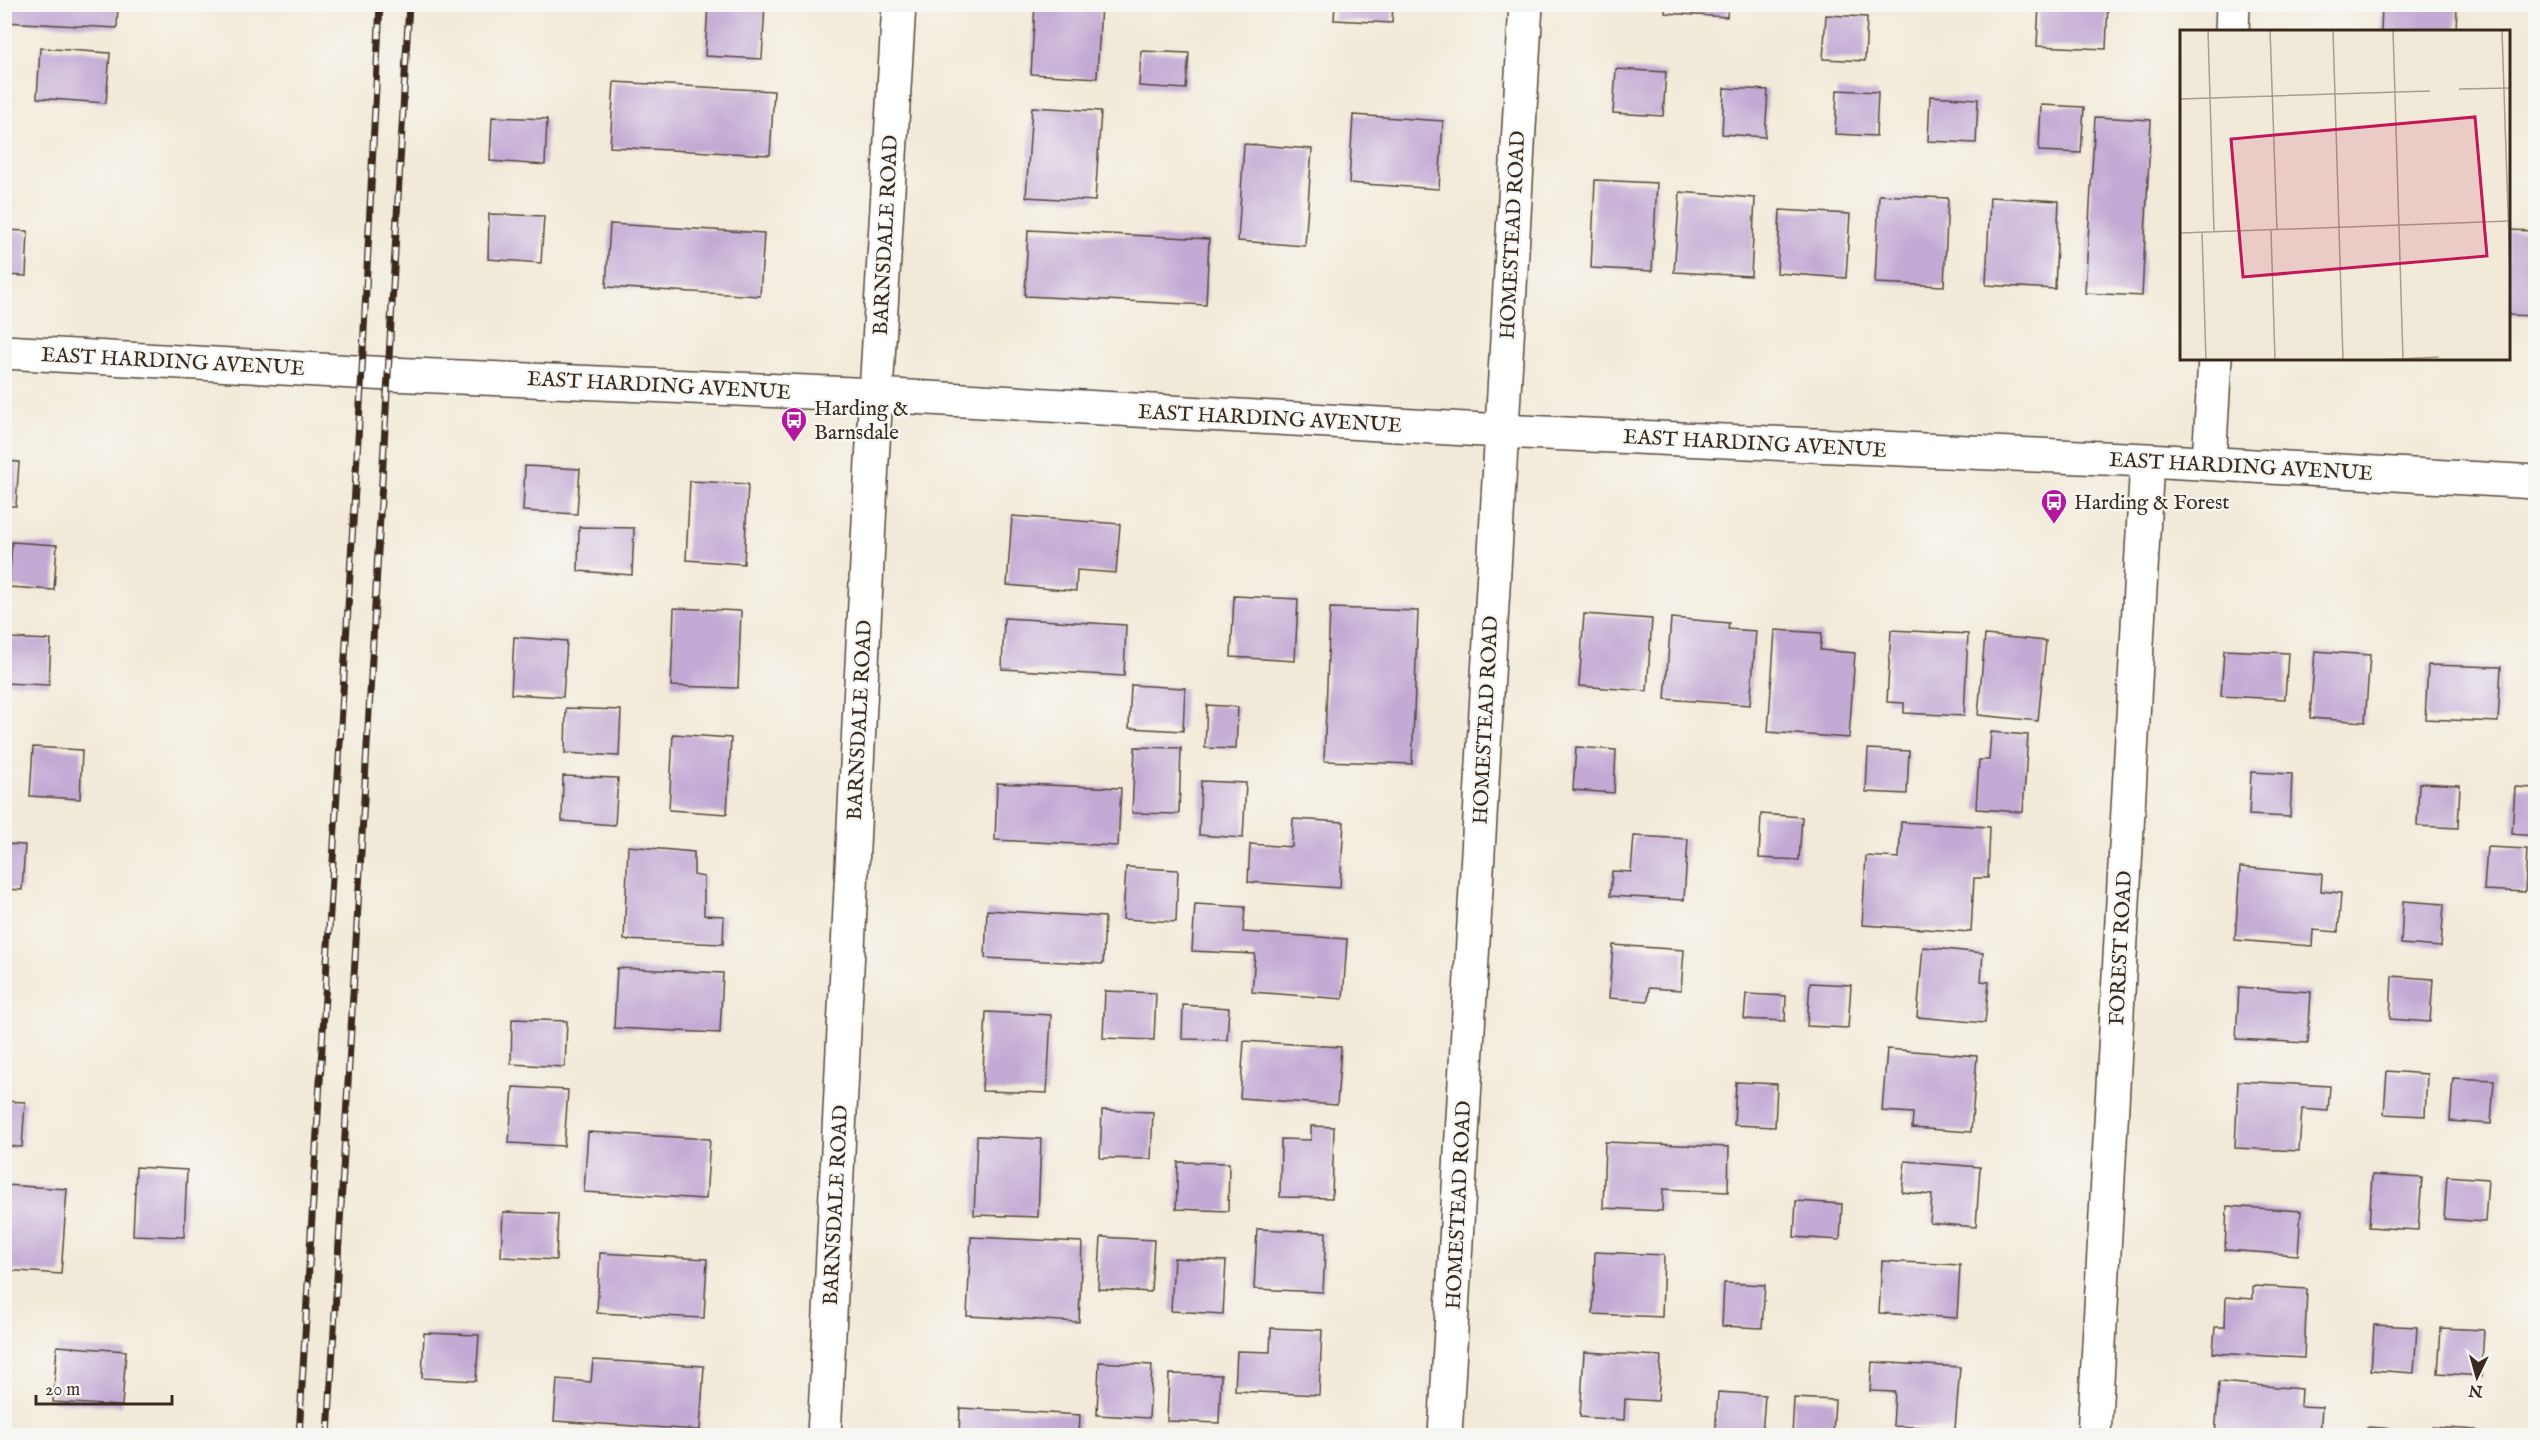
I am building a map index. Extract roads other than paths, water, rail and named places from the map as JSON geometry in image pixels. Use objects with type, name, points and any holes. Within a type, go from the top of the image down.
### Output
[{"type":"street","name":"BARNSDALE ROAD","points":[[824,1436],[876,395],[899,4]]},
{"type":"street","name":"HOMESTEAD ROAD","points":[[1445,1436],[1526,4]]},
{"type":"street","points":[[2232,30],[2233,4]]},
{"type":"street","name":"EAST HARDING AVENUE","points":[[4,352],[389,374],[876,395],[1501,431],[2147,460],[2535,482]]},
{"type":"street","points":[[2209,464],[2215,360]]},
{"type":"street","name":"FOREST ROAD","points":[[2094,1436],[2147,460]]},
{"type":"railway","points":[[299,1436],[362,371],[380,4]]},
{"type":"railway","points":[[328,1436],[409,4]]},
{"type":"place","name":"Harding & Barnsdale","points":[[794,443]]},
{"type":"place","name":"Harding & Forest","points":[[2054,525]]}]
